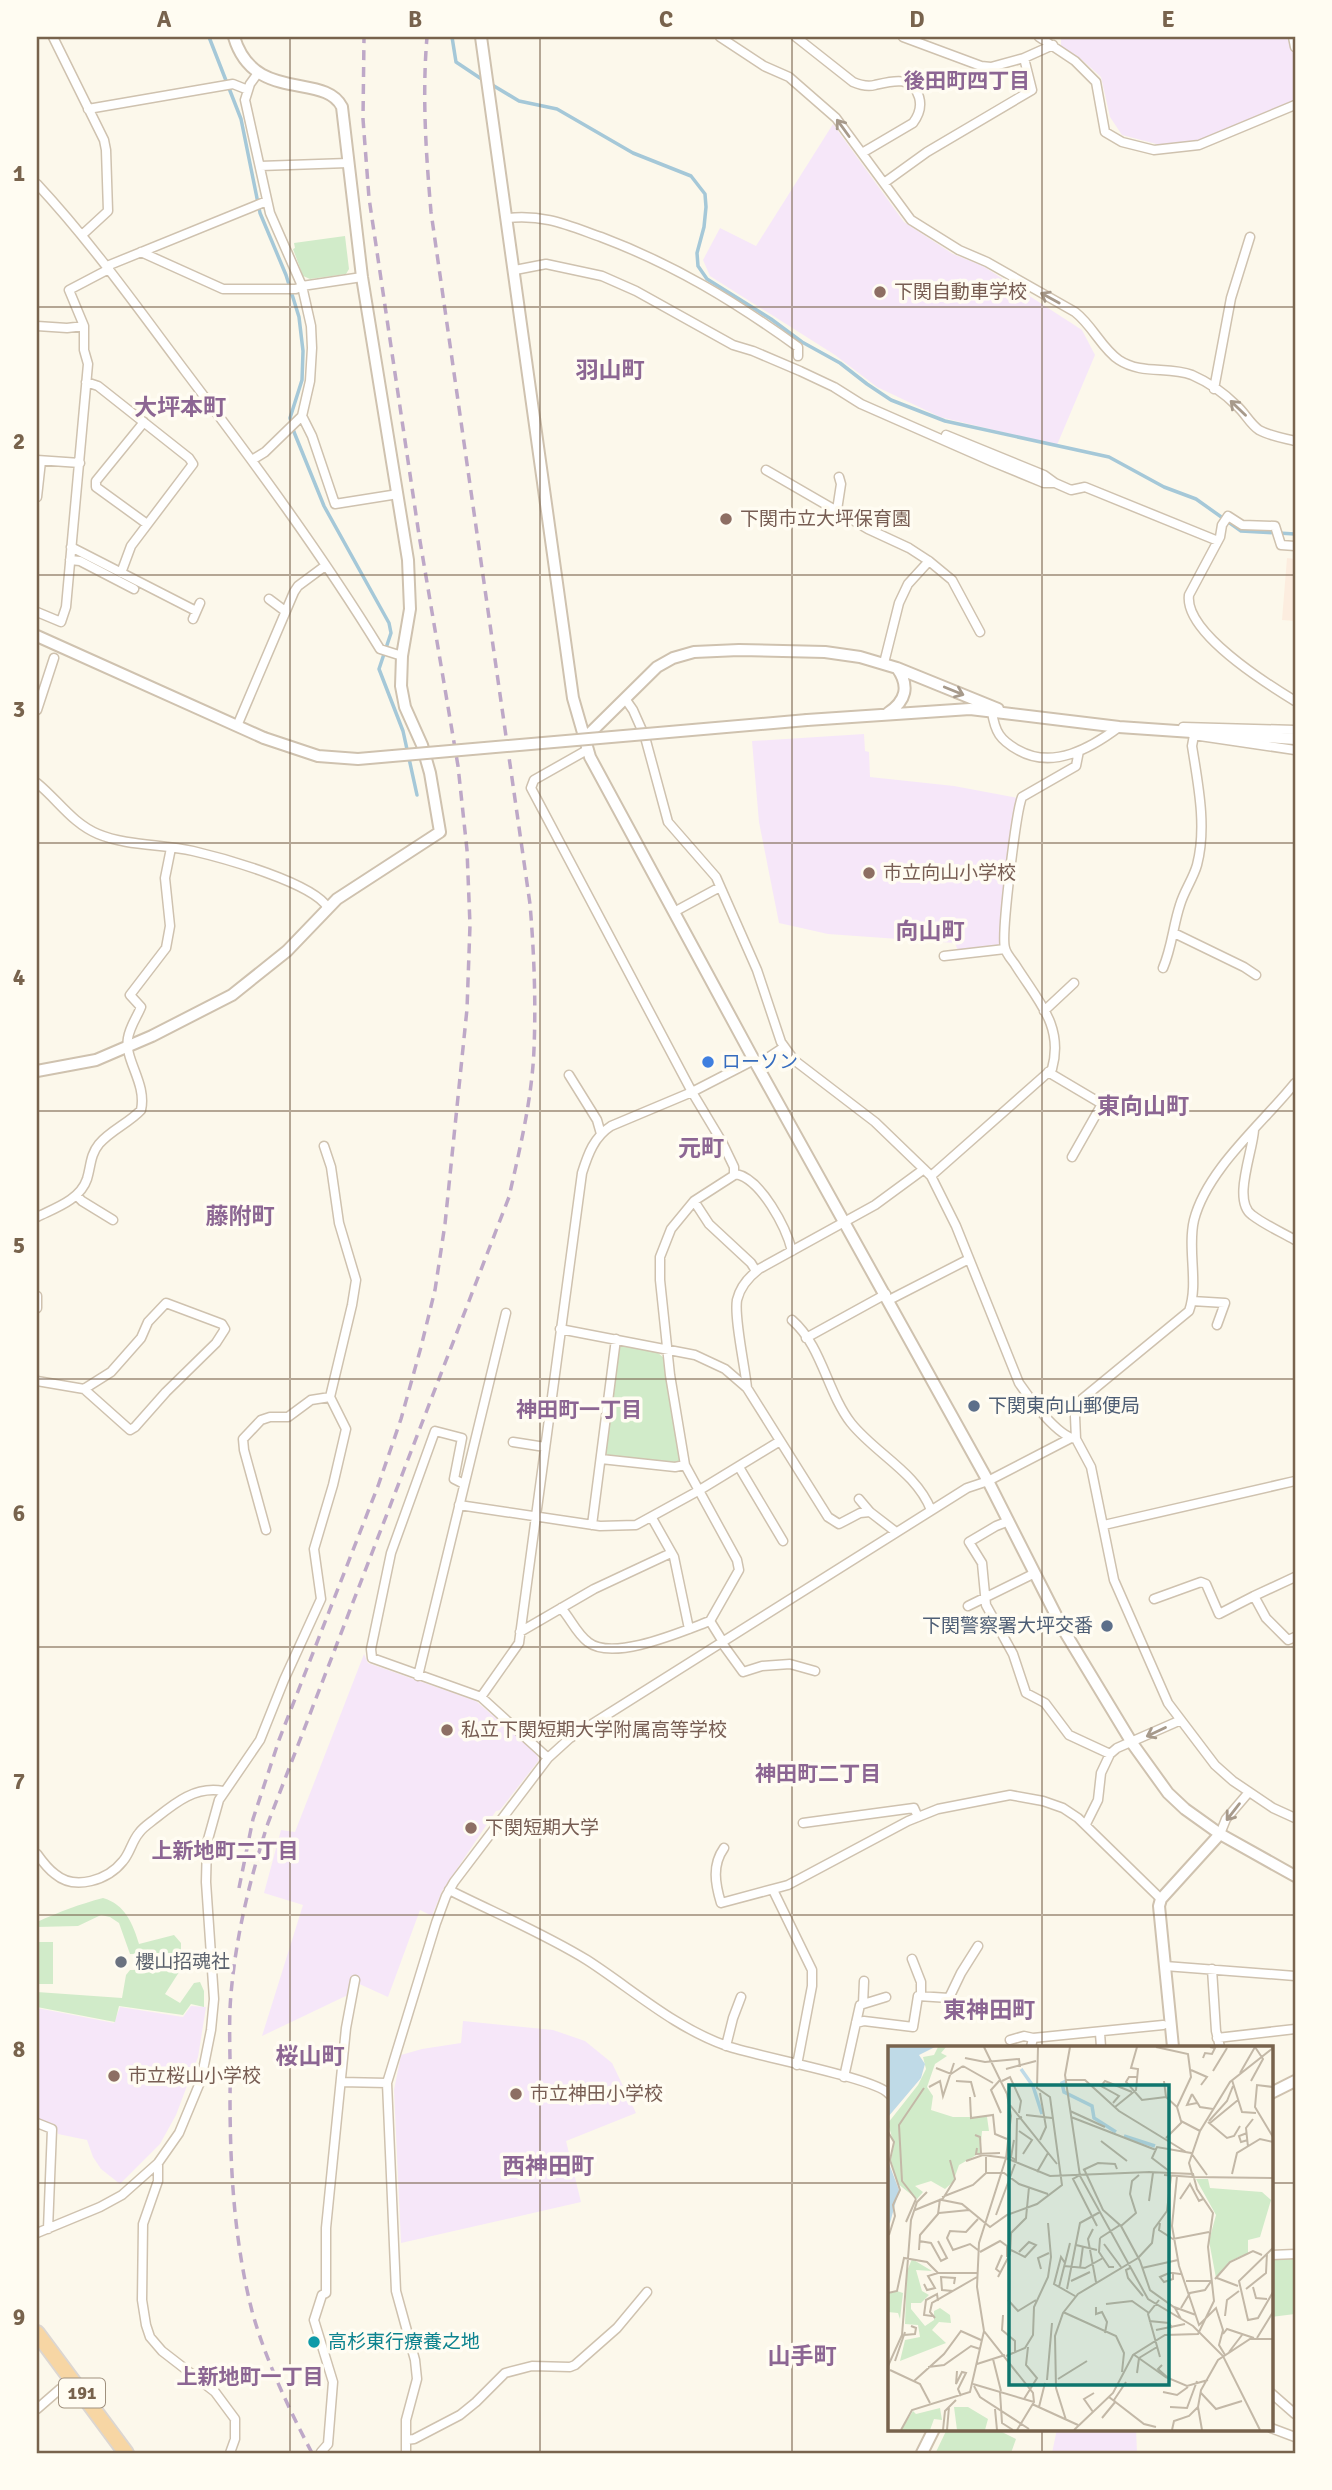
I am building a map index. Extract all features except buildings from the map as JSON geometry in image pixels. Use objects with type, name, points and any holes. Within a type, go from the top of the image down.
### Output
[{"type":"highway","name":"191","points":[[37,2333],[127,2453]]},
{"type":"street","points":[[53,37],[104,140],[106,150],[108,211],[82,235]]},
{"type":"street","points":[[37,1071],[96,1060],[232,995],[287,951],[337,899],[440,832],[422,745],[405,707],[401,686],[397,655],[410,609],[408,560],[362,277],[344,116],[338,101],[323,92],[276,82],[258,73],[238,51],[234,37]]},
{"type":"street","points":[[481,37],[573,698],[585,745],[756,1062],[988,1481],[1063,1629],[1132,1743],[1168,1793],[1220,1834],[1295,1876]]},
{"type":"street","points":[[720,37],[764,66],[789,77],[836,118],[911,220],[959,250],[987,262],[1075,312],[1088,322],[1101,342],[1118,360],[1141,370],[1176,370],[1195,376],[1237,405],[1257,428],[1272,436],[1295,441]]},
{"type":"street","points":[[796,37],[853,82],[874,86],[896,80],[908,82],[918,92],[921,103],[919,115],[913,123],[862,153]]},
{"type":"street","points":[[903,37],[981,66],[991,67],[1024,58],[1054,41]]},
{"type":"street","points":[[1039,37],[1054,41],[1096,82],[1105,132],[1122,142],[1154,150],[1199,145],[1295,105]]},
{"type":"street","points":[[1293,37],[1295,47]]},
{"type":"street","points":[[884,183],[927,152],[1032,90],[1024,58]]},
{"type":"street","points":[[252,460],[265,452],[300,419],[310,381],[312,348],[311,326],[299,287],[266,202],[245,100],[258,73]]},
{"type":"street","points":[[88,109],[233,84],[248,90]]},
{"type":"street","points":[[260,166],[348,163]]},
{"type":"street","points":[[37,184],[108,268],[252,460],[380,649],[397,655]]},
{"type":"street","points":[[37,612],[61,622],[66,607],[88,364],[84,350],[84,326],[69,290],[141,252],[266,202]]},
{"type":"street","points":[[508,218],[541,217],[648,255],[702,283],[768,326],[798,347],[798,356]]},
{"type":"street","points":[[1214,388],[1231,298],[1250,237]]},
{"type":"street","points":[[141,252],[223,289],[283,290],[362,277]]},
{"type":"street","points":[[515,270],[546,264],[602,276],[636,291],[733,345],[800,371],[862,404],[943,440],[1044,483],[1055,483],[1071,490],[1085,487],[1218,541]]},
{"type":"street","points":[[37,326],[84,326]]},
{"type":"street","points":[[86,382],[98,386],[190,458],[193,464],[131,546],[121,573]]},
{"type":"street","points":[[300,419],[312,436],[335,503],[398,494]]},
{"type":"street","points":[[144,422],[96,481],[96,487],[147,524]]},
{"type":"street","points":[[37,497],[39,461],[80,463]]},
{"type":"street","points":[[766,470],[929,561],[952,580],[981,632]]},
{"type":"street","points":[[837,510],[841,484],[839,477]]},
{"type":"street","points":[[1295,546],[1281,545],[1276,527],[1224,521],[1218,541],[1189,595],[1188,603],[1190,611],[1229,656],[1295,701]]},
{"type":"street","points":[[71,547],[196,611]]},
{"type":"street","points":[[70,560],[80,561],[134,589]]},
{"type":"street","points":[[884,663],[899,603],[908,584],[929,561]]},
{"type":"street","points":[[237,726],[298,586],[325,566]]},
{"type":"street","points":[[269,599],[285,611]]},
{"type":"street","points":[[37,636],[264,738],[318,756],[358,759],[807,720],[970,709],[1119,727],[1295,740]]},
{"type":"street","points":[[734,1175],[734,1167],[727,1153],[531,788],[534,780],[585,745],[657,667],[673,658],[694,652],[825,652],[860,657],[884,663],[1012,714]]},
{"type":"street","points":[[37,710],[54,658]]},
{"type":"street","points":[[886,715],[897,707],[905,694],[904,679],[897,668]]},
{"type":"street","points":[[626,700],[645,737],[668,822],[709,867],[720,887],[757,970],[784,1047],[803,1068],[875,1122],[931,1176],[948,1207],[1019,1383],[1032,1402],[1073,1439],[1091,1467],[1114,1580],[1168,1703],[1215,1765],[1273,1808],[1295,1818]]},
{"type":"street","points":[[992,712],[995,730],[1000,738],[1024,754],[1052,758],[1079,751],[1119,727]]},
{"type":"street","points":[[1156,728],[1196,726],[1295,730]]},
{"type":"street","points":[[1156,728],[1295,750]]},
{"type":"street","points":[[1163,968],[1180,904],[1195,872],[1200,847],[1201,816],[1192,746],[1194,736]]},
{"type":"street","points":[[931,1176],[1048,1072],[1054,1062],[1057,1044],[1053,1025],[1004,949],[1022,797],[1076,766],[1079,751]]},
{"type":"street","points":[[37,783],[85,828],[102,836],[222,859],[289,881],[324,900],[328,908]]},
{"type":"street","points":[[37,1217],[77,1196],[87,1180],[96,1147],[141,1110],[139,1077],[128,1047],[131,1028],[141,1007],[130,995],[166,948],[169,936],[165,878],[171,848]]},
{"type":"street","points":[[674,912],[720,887]]},
{"type":"street","points":[[1174,933],[1256,975]]},
{"type":"street","points":[[944,956],[1004,949]]},
{"type":"street","points":[[1044,1011],[1074,983]]},
{"type":"street","points":[[481,1697],[519,1643],[582,1172],[589,1150],[601,1134],[621,1121],[692,1092],[784,1047]]},
{"type":"street","points":[[1048,1072],[1102,1104],[1072,1157]]},
{"type":"street","points":[[569,1075],[597,1120],[601,1134]]},
{"type":"street","points":[[1073,1439],[1075,1416],[1082,1399],[1189,1311],[1192,1301],[1195,1218],[1217,1174],[1295,1083]]},
{"type":"street","points":[[1254,1130],[1243,1191],[1245,1206],[1251,1215],[1295,1240]]},
{"type":"street","points":[[37,2233],[122,2195],[159,2163],[169,2150],[201,2080],[210,2041],[214,1999],[206,1882],[207,1843],[223,1791],[264,1732],[284,1680],[321,1599],[313,1549],[333,1485],[346,1429],[330,1397],[356,1280],[340,1223],[331,1167],[324,1146]]},
{"type":"street","points":[[747,1388],[737,1303],[742,1287],[756,1271],[875,1205],[924,1169]]},
{"type":"street","points":[[561,1608],[572,1626],[594,1646],[637,1646],[710,1621],[739,1570],[737,1560],[685,1465],[670,1376],[660,1256],[671,1229],[694,1200],[734,1175],[747,1178],[763,1193],[792,1251]]},
{"type":"street","points":[[77,1196],[113,1220]]},
{"type":"street","points":[[694,1200],[709,1224],[756,1271]]},
{"type":"street","points":[[806,1338],[968,1259]]},
{"type":"street","points":[[37,1296],[37,1308]]},
{"type":"street","points":[[1192,1301],[1225,1303],[1217,1325]]},
{"type":"street","points":[[37,1381],[84,1389],[130,1430],[208,1351],[225,1329],[222,1324],[166,1303],[148,1322],[141,1338],[111,1372],[84,1389]]},
{"type":"street","points":[[418,1676],[506,1312]]},
{"type":"street","points":[[792,1320],[817,1354],[830,1388],[851,1423],[919,1487],[931,1510]]},
{"type":"street","points":[[560,1329],[668,1350],[707,1360],[725,1369],[747,1388],[828,1517],[839,1524],[860,1513],[870,1512]]},
{"type":"street","points":[[592,1525],[616,1339]]},
{"type":"street","points":[[266,1530],[243,1439],[261,1420],[270,1416],[288,1417],[311,1400],[330,1397]]},
{"type":"street","points":[[464,1484],[454,1479],[463,1438],[435,1431],[391,1553],[371,1649],[372,1658],[481,1697],[548,1758]]},
{"type":"street","points":[[406,2453],[406,2420],[416,2379],[415,2360],[396,2291],[387,2083],[423,1962],[449,1890],[548,1758],[570,1738],[967,1488],[988,1481],[1073,1439]]},
{"type":"street","points":[[459,1506],[592,1525],[636,1525],[780,1441]]},
{"type":"street","points":[[513,1442],[545,1447]]},
{"type":"street","points":[[601,1458],[675,1467],[685,1465]]},
{"type":"street","points":[[738,1467],[783,1541]]},
{"type":"street","points":[[1104,1525],[1295,1481]]},
{"type":"street","points":[[859,1499],[870,1512],[897,1532]]},
{"type":"street","points":[[652,1518],[671,1553],[689,1629]]},
{"type":"street","points":[[1009,1521],[969,1542],[982,1563],[986,1605],[1013,1654],[1026,1693],[1045,1703],[1069,1735],[1110,1754]]},
{"type":"street","points":[[520,1633],[594,1589],[671,1553]]},
{"type":"street","points":[[968,1606],[1034,1573]]},
{"type":"street","points":[[1154,1599],[1201,1582],[1206,1584],[1219,1614],[1295,1577]]},
{"type":"street","points":[[1254,1596],[1266,1618],[1288,1640],[1295,1637]]},
{"type":"street","points":[[710,1621],[743,1672],[762,1666],[790,1664],[815,1671]]},
{"type":"street","points":[[1086,1824],[1097,1804],[1101,1773],[1110,1754],[1181,1720]]},
{"type":"street","points":[[37,1854],[55,1875],[68,1882],[96,1880],[119,1866],[139,1833],[173,1804],[199,1792],[212,1789],[223,1791]]},
{"type":"street","points":[[1173,2046],[1159,1915],[1161,1899],[1220,1834],[1226,1819],[1249,1792]]},
{"type":"street","points":[[724,1848],[717,1859],[715,1882],[721,1903],[788,1885],[938,1809],[1010,1795],[1063,1808],[1086,1824],[1161,1899]]},
{"type":"street","points":[[803,1824],[914,1808],[918,1817]]},
{"type":"street","points":[[449,1890],[585,1959],[690,2030],[726,2046],[844,2077],[885,2089],[888,2093]]},
{"type":"street","points":[[773,1890],[812,1970],[813,1986],[797,2065]]},
{"type":"street","points":[[920,1996],[949,1998],[978,1946]]},
{"type":"street","points":[[856,2023],[864,2021],[914,2027],[921,1982],[912,1959]]},
{"type":"street","points":[[1165,1966],[1295,1976]]},
{"type":"street","points":[[1212,1969],[1220,2046]]},
{"type":"street","points":[[321,2452],[328,2444],[333,2382],[314,2320],[322,2295],[326,2293],[326,2228],[349,2004],[355,1980]]},
{"type":"street","points":[[863,2004],[864,1981]]},
{"type":"street","points":[[726,2046],[741,1997]]},
{"type":"street","points":[[844,2077],[860,2006],[886,1997]]},
{"type":"street","points":[[1010,2040],[1024,2036],[1033,2038],[1100,2033],[1163,2025]]},
{"type":"street","points":[[1217,2038],[1295,2029]]},
{"type":"street","points":[[1100,2033],[1101,2046]]},
{"type":"street","points":[[1031,2046],[1033,2038]]},
{"type":"street","points":[[1272,2092],[1295,2081]]},
{"type":"street","points":[[341,2082],[387,2083]]},
{"type":"street","points":[[37,2123],[52,2129],[48,2229]]},
{"type":"street","points":[[159,2163],[158,2181],[144,2224],[142,2300],[146,2325],[150,2337],[162,2351],[215,2392],[235,2419],[235,2439],[230,2453]]},
{"type":"street","points":[[1272,2255],[1295,2254]]},
{"type":"street","points":[[406,2440],[414,2439],[460,2415],[505,2373],[532,2366],[575,2365],[617,2328],[647,2292]]},
{"type":"street","points":[[37,2409],[60,2389]]},
{"type":"street","points":[[1272,2394],[1295,2413]]},
{"type":"street","points":[[1272,2428],[1295,2437]]},
{"type":"street","points":[[922,2453],[934,2430]]},
{"type":"shaded area","points":[[1061,37],[1295,37],[1295,106],[1199,145],[1168,147],[1122,135],[1110,117],[1101,77],[1080,58],[1061,50]]},
{"type":"shaded area","name":"下関自動車学校","points":[[833,124],[904,222],[953,254],[983,266],[1082,330],[1095,355],[1057,445],[940,417],[877,387],[835,355],[710,276],[703,260],[720,228],[756,246]]},
{"type":"shaded area","points":[[1287,558],[1295,559],[1295,621],[1282,620]]},
{"type":"shaded area","points":[[864,734],[865,751],[869,752],[870,777],[954,786],[1018,798],[1002,907],[1000,948],[959,953],[955,943],[828,934],[779,923],[759,822],[752,741]]},
{"type":"shaded area","points":[[364,1654],[368,1663],[476,1701],[536,1753],[539,1760],[500,1810],[496,1811],[442,1891],[432,1916],[420,1910],[388,1997],[355,1982],[352,1993],[262,2036],[303,1905],[264,1893],[281,1830],[295,1832]]},
{"type":"shaded area","name":"市立桜山小学校","points":[[191,2006],[206,2007],[198,2057],[176,2115],[160,2144],[120,2184],[101,2169],[87,2140],[58,2134],[56,2125],[37,2119],[37,2008],[114,2023],[120,2007],[183,2017]]},
{"type":"shaded area","points":[[463,2021],[553,2030],[585,2041],[612,2063],[636,2113],[566,2141],[581,2202],[401,2243],[394,2090],[401,2055],[461,2043]]},
{"type":"shaded area","points":[[1057,2430],[1136,2430],[1137,2453],[1052,2453]]},
{"type":"green space","points":[[345,236],[349,269],[346,274],[310,279],[303,276],[293,249],[294,243]]},
{"type":"green space","points":[[618,1346],[657,1352],[664,1358],[680,1460],[676,1463],[609,1457],[604,1452]]},
{"type":"green space","points":[[103,1898],[122,1910],[131,1922],[139,1944],[174,1935],[181,1943],[181,1953],[130,1954],[119,1923],[101,1915],[78,1926],[37,1927],[37,1922],[45,1918]]},
{"type":"green space","points":[[37,1942],[53,1942],[53,1984],[37,1984]]},
{"type":"green space","points":[[181,1969],[165,1994],[180,2003],[194,1983],[200,1982],[204,1991],[204,2007],[191,2004],[183,2015],[119,2006],[115,2022],[37,2007],[37,1992],[122,1998],[126,1975],[130,1970]]},
{"type":"green space","points":[[1272,2257],[1295,2257],[1295,2314],[1272,2317]]},
{"type":"green space","points":[[947,2430],[1001,2430],[1016,2439],[1011,2453],[936,2452]]},
{"type":"waterway","points":[[209,37],[241,119],[260,213],[286,275],[299,317],[303,351],[302,380],[290,418],[324,506],[389,623],[391,633],[379,669],[403,731],[417,795]]},
{"type":"waterway","points":[[452,37],[456,62],[483,80]]},
{"type":"waterway","points":[[489,83],[519,101],[557,109],[633,153],[691,176],[705,194],[704,227],[697,253],[698,266],[707,279],[802,342],[840,363],[891,400],[945,421],[1109,457],[1164,487],[1196,499],[1241,531],[1295,534]]},
{"type":"railway","points":[[239,1888],[253,1819],[279,1740],[378,1486],[401,1419],[421,1347],[435,1290],[445,1224],[467,1009],[470,925],[467,850],[458,766],[419,535],[369,198],[363,119],[364,37]]},
{"type":"railway","points":[[312,2453],[264,2348],[252,2311],[241,2258],[234,2204],[230,2122],[230,2006],[236,1950],[268,1823],[509,1197],[528,1105],[534,1049],[530,904],[431,212],[425,124],[427,37]]},
{"type":"place","name":"下関自動車学校","points":[[880,292]]},
{"type":"place","name":"下関市立大坪保育園","points":[[726,519]]},
{"type":"place","name":"市立向山小学校","points":[[869,873]]},
{"type":"place","name":"ローソン","points":[[708,1062]]},
{"type":"place","name":"下関東向山郵便局","points":[[974,1406]]},
{"type":"place","name":"下関警察署大坪交番","points":[[1107,1626]]},
{"type":"place","name":"私立下関短期大学附属高等学校","points":[[447,1730]]},
{"type":"place","name":"下関短期大学","points":[[471,1828]]},
{"type":"place","name":"櫻山招魂社","points":[[121,1962]]},
{"type":"place","name":"市立桜山小学校","points":[[114,2076]]},
{"type":"place","name":"市立神田小学校","points":[[516,2094]]},
{"type":"place","name":"高杉東行療養之地","points":[[314,2342]]},
{"type":"district","name":"後田町四丁目","points":[[967,81]]},
{"type":"district","name":"羽山町","points":[[610,370]]},
{"type":"district","name":"大坪本町","points":[[180,407]]},
{"type":"district","name":"向山町","points":[[930,931]]},
{"type":"district","name":"東向山町","points":[[1143,1106]]},
{"type":"district","name":"元町","points":[[701,1148]]},
{"type":"district","name":"藤附町","points":[[240,1216]]},
{"type":"district","name":"神田町一丁目","points":[[579,1410]]},
{"type":"district","name":"神田町二丁目","points":[[818,1774]]},
{"type":"district","name":"上新地町二丁目","points":[[225,1851]]},
{"type":"district","name":"東神田町","points":[[989,2010]]},
{"type":"district","name":"桜山町","points":[[310,2056]]},
{"type":"district","name":"西神田町","points":[[548,2166]]},
{"type":"district","name":"山手町","points":[[802,2356]]},
{"type":"district","name":"上新地町一丁目","points":[[250,2377]]}]
